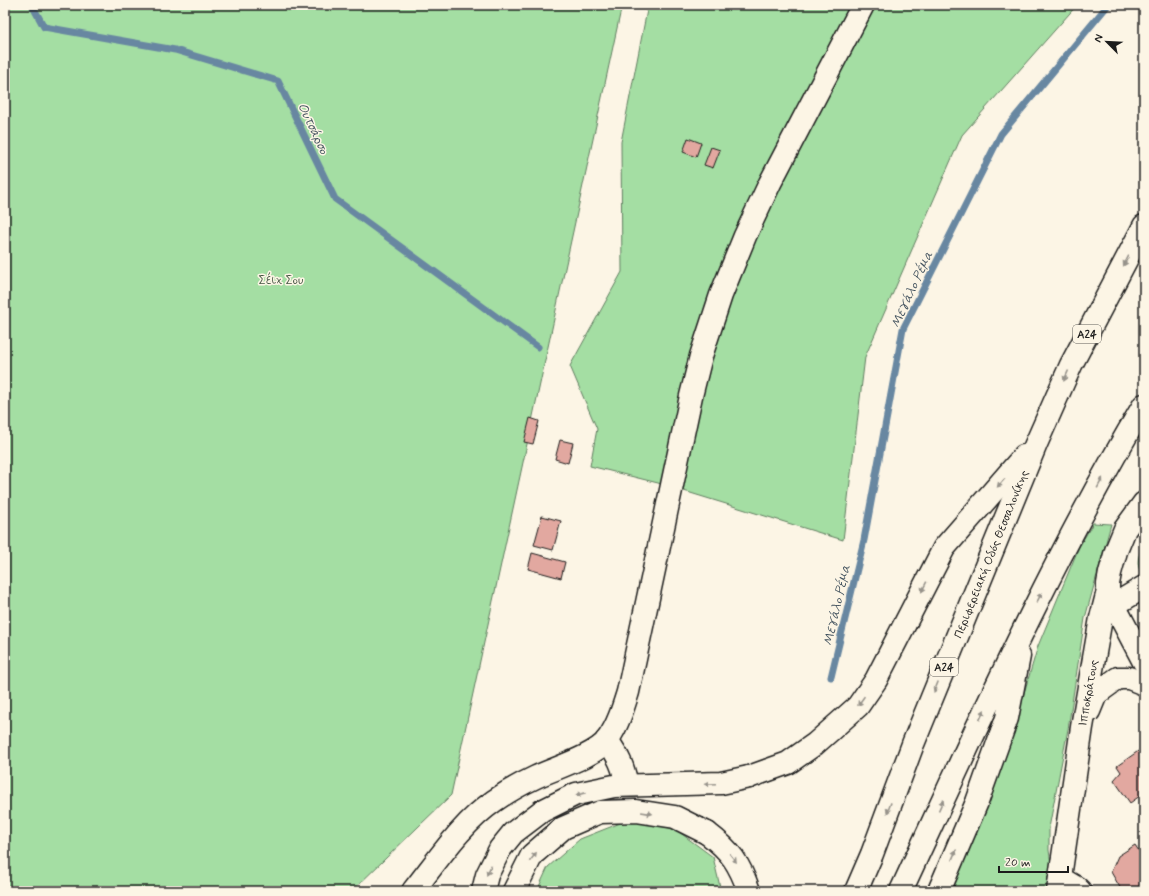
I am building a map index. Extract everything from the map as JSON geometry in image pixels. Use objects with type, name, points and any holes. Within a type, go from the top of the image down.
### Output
[{"type":"main road","points":[[413,891],[467,824],[493,802],[517,786],[592,752],[607,740],[620,717],[628,692],[691,396],[721,295],[744,236],[863,5]]},
{"type":"main road","name":"Περιφερειακή Οδός Θεσσαλονίκης","points":[[856,891],[872,854],[913,744],[1036,444],[1071,365],[1144,226]]},
{"type":"main road","points":[[901,891],[1024,626],[1118,448],[1144,405]]},
{"type":"main road","points":[[483,891],[487,875],[500,849],[513,833],[542,811],[576,794],[614,786],[627,785],[721,783],[749,777],[788,763],[815,744],[858,706],[876,680],[944,548],[1036,444]]},
{"type":"main road","name":"Ιπποκράτους","points":[[1059,884],[1082,727],[1101,618],[1111,598],[1108,584],[1110,573],[1125,529],[1144,503]]},
{"type":"main road","points":[[1144,587],[1111,598],[1144,662]]},
{"type":"main road","points":[[939,891],[977,802],[1007,718],[1024,626]]},
{"type":"main road","points":[[1082,727],[1096,694],[1118,678],[1129,678],[1144,684]]},
{"type":"main road","points":[[607,740],[616,752],[623,767],[627,785]]},
{"type":"main road","points":[[514,891],[532,856],[563,828],[600,812],[636,811],[675,817],[707,834],[724,846],[737,863],[749,891]]},
{"type":"main road","points":[[1059,884],[1077,888],[1080,891]]},
{"type":"green space","name":"Σέιχ Σου","points":[[5,5],[622,5],[451,795],[352,891],[5,891]]},
{"type":"green space","points":[[648,5],[1077,5],[962,135],[865,357],[843,540],[658,483],[590,466],[597,429],[570,366],[622,272],[621,142]]},
{"type":"green space","points":[[1093,523],[1111,524],[1085,618],[1068,729],[1049,828],[1049,850],[1052,871],[1050,891],[949,891],[1016,720],[1038,646],[1079,547]]},
{"type":"green space","points":[[1144,545],[1144,572],[1141,573],[1138,559]]},
{"type":"green space","points":[[628,820],[675,829],[713,857],[721,891],[537,891],[548,867],[580,839]]},
{"type":"building","points":[[688,138],[701,143],[696,157],[683,152]]},
{"type":"building","points":[[711,147],[720,150],[713,168],[704,165]]},
{"type":"building","points":[[530,418],[539,421],[533,444],[524,442]]},
{"type":"building","points":[[560,440],[573,443],[568,463],[555,459]]},
{"type":"building","points":[[542,516],[561,521],[553,550],[534,545]]},
{"type":"building","points":[[532,553],[565,562],[561,578],[528,569]]},
{"type":"building","points":[[1144,747],[1144,793],[1130,803],[1114,780],[1121,772],[1117,766]]},
{"type":"building","points":[[1135,845],[1139,851],[1144,848],[1144,891],[1122,891],[1111,872],[1118,856]]},
{"type":"waterway","name":"Ουτσάρσο","points":[[32,5],[44,27],[175,50],[278,81],[335,199],[538,347]]},
{"type":"waterway","name":"Μεγάλο Ρέμα","points":[[831,677],[864,540],[903,329],[1001,134],[1108,5]]}]
